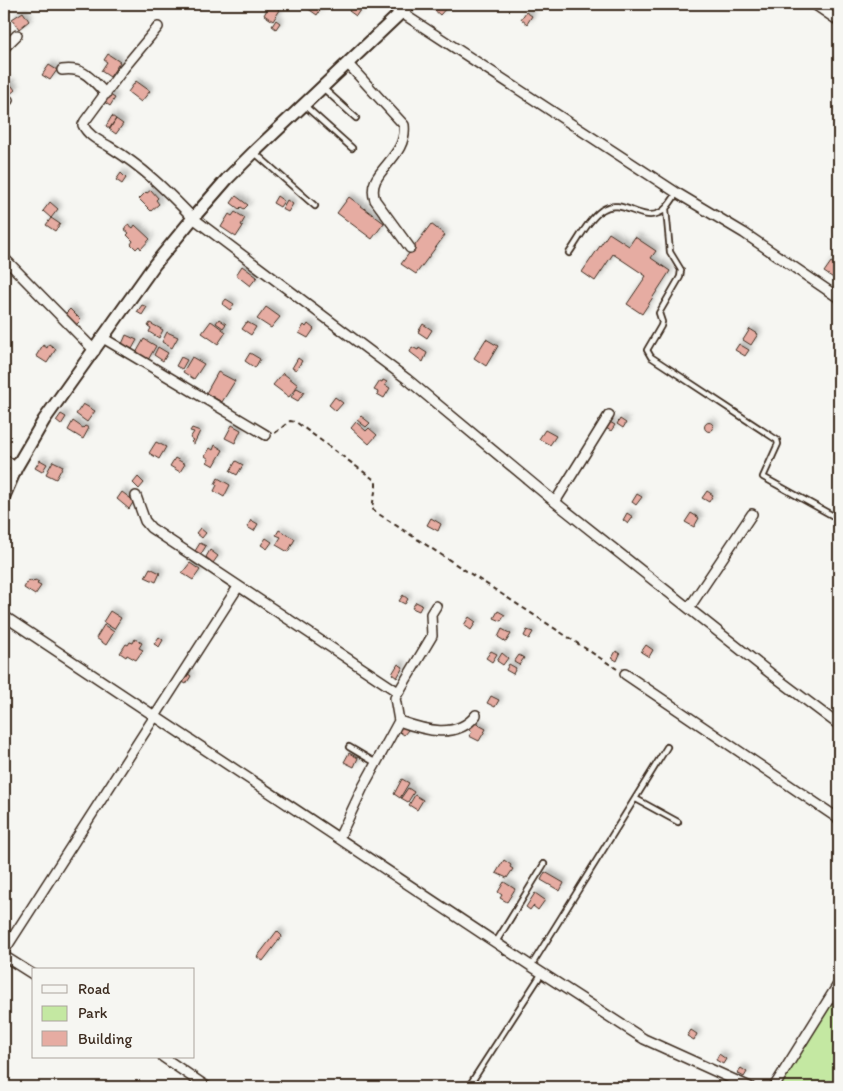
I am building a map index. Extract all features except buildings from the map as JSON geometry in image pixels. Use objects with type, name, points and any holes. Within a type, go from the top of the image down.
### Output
[{"type":"street","points":[[388,4],[677,193],[744,233],[839,298]]},
{"type":"street","points":[[4,496],[16,468],[44,420],[150,272],[193,218],[254,152],[410,4]]},
{"type":"street","points":[[814,4],[839,21]]},
{"type":"street","points":[[158,27],[124,68],[85,121],[84,127],[94,138],[135,162],[167,190],[193,218],[407,378],[555,502],[770,673],[839,725]]},
{"type":"street","points":[[4,48],[17,35]]},
{"type":"street","points":[[348,64],[404,125],[404,140],[401,148],[373,184],[372,191],[375,200],[410,248]]},
{"type":"street","points":[[62,70],[77,70],[84,73],[106,94]]},
{"type":"street","points":[[4,258],[95,351]]},
{"type":"street","points":[[103,338],[266,435]]},
{"type":"street","points":[[555,502],[609,415]]},
{"type":"street","points":[[4,459],[16,468]]},
{"type":"street","points":[[136,496],[145,520],[151,528],[398,692]]},
{"type":"street","points":[[689,608],[752,514]]},
{"type":"street","points":[[4,951],[238,587]]},
{"type":"street","points":[[339,838],[363,787],[399,721],[395,704],[398,692],[432,636],[431,614],[436,606]]},
{"type":"street","points":[[4,616],[644,1039],[750,1087]]},
{"type":"street","points":[[625,674],[839,820]]},
{"type":"street","points":[[399,721],[426,730],[451,731],[462,728],[476,716]]},
{"type":"street","points":[[4,956],[32,974]]},
{"type":"street","points":[[774,1087],[839,983]]},
{"type":"street","points":[[164,1058],[207,1087]]},
{"type":"lane","points":[[322,87],[356,118]]},
{"type":"lane","points":[[303,105],[352,148]]},
{"type":"lane","points":[[254,152],[315,206]]},
{"type":"lane","points":[[569,253],[595,217],[604,209],[621,206],[651,215],[659,214],[666,209],[677,193]]},
{"type":"lane","points":[[666,209],[670,252],[681,270],[680,277],[659,313],[662,322],[661,326],[647,350],[651,357],[777,440],[778,444],[763,477],[837,518]]},
{"type":"lane","points":[[349,747],[376,763]]},
{"type":"lane","points":[[531,966],[667,747]]},
{"type":"lane","points":[[636,799],[678,822]]},
{"type":"lane","points":[[496,942],[544,864]]},
{"type":"lane","points":[[469,1086],[542,973]]},
{"type":"path","points":[[266,435],[274,434],[290,421],[296,422],[376,481],[372,507],[374,511],[625,674]]},
{"type":"green space","points":[[839,987],[839,1087],[775,1087]]}]
